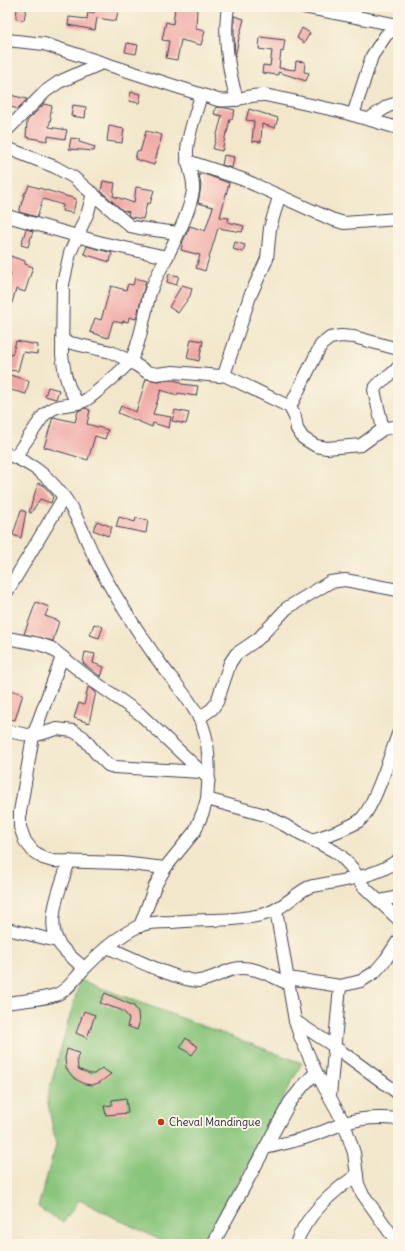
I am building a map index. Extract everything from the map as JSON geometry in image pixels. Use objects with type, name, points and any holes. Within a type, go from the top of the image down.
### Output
[{"type":"street","points":[[228,7],[226,19],[226,46],[230,76],[237,100]]},
{"type":"street","points":[[304,7],[398,26]]},
{"type":"street","points":[[353,115],[372,56],[386,35],[398,26]]},
{"type":"street","points":[[7,40],[44,44],[201,95],[225,101],[237,100],[258,94],[265,95],[353,115],[398,128]]},
{"type":"street","points":[[7,130],[46,91],[59,82],[102,63]]},
{"type":"street","points":[[140,926],[155,886],[166,868],[195,831],[204,812],[207,799],[205,776],[206,736],[199,718],[141,637],[121,605],[94,556],[74,511],[44,474],[25,462],[11,456],[44,415],[49,411],[62,405],[78,403],[90,398],[130,361],[136,348],[155,278],[167,257],[192,198],[193,188],[187,150],[201,95]]},
{"type":"street","points":[[369,119],[388,106],[398,103]]},
{"type":"street","points":[[7,148],[55,167],[73,177],[130,226],[178,233]]},
{"type":"street","points":[[188,161],[242,179],[331,220],[344,223],[398,219]]},
{"type":"street","points":[[78,403],[69,387],[62,355],[63,284],[70,253],[88,212],[93,193]]},
{"type":"street","points":[[224,376],[250,296],[267,259],[271,220],[279,196]]},
{"type":"street","points":[[7,216],[77,237],[167,257]]},
{"type":"street","points":[[290,407],[321,345],[330,338],[354,336],[398,349]]},
{"type":"street","points":[[62,341],[111,352],[130,361],[147,372],[157,374],[173,372],[224,376],[290,407],[295,417],[297,429],[303,438],[316,446],[327,448],[361,445],[383,429],[397,424]]},
{"type":"street","points":[[383,429],[374,390],[376,385],[397,371]]},
{"type":"street","points":[[7,592],[64,497]]},
{"type":"street","points":[[199,718],[212,709],[217,702],[230,663],[236,654],[258,639],[287,608],[330,582],[345,580],[398,590]]},
{"type":"street","points":[[7,638],[39,644],[51,648],[140,714],[205,776]]},
{"type":"street","points":[[62,657],[33,736],[20,812],[20,827],[25,841],[33,851],[43,858],[53,861],[122,864],[166,868]]},
{"type":"street","points":[[7,731],[33,736],[56,729],[72,731],[83,737],[108,765],[114,767],[205,776]]},
{"type":"street","points":[[312,840],[360,821],[365,815],[374,800],[398,734]]},
{"type":"street","points":[[207,799],[265,814],[334,851],[341,856],[358,877],[363,886],[398,919]]},
{"type":"street","points":[[7,1003],[51,996],[59,993],[67,988],[84,968],[107,947],[140,926],[164,922],[248,917],[276,910],[309,887],[367,876],[382,870],[398,860]]},
{"type":"street","points":[[69,861],[55,908],[54,918],[57,941],[63,949],[84,968]]},
{"type":"street","points":[[379,901],[398,897]]},
{"type":"street","points":[[276,910],[295,1021],[300,1036],[316,1072],[344,1123],[354,1153],[357,1175],[362,1193],[398,1244]]},
{"type":"street","points":[[7,929],[57,941]]},
{"type":"street","points":[[107,947],[168,973],[199,981],[242,968],[288,981],[340,986],[361,981],[375,972],[398,941]]},
{"type":"street","points":[[330,1096],[340,986]]},
{"type":"street","points":[[295,1021],[335,1047],[398,1093]]},
{"type":"street","points":[[213,1244],[290,1102],[316,1072]]},
{"type":"street","points":[[265,1148],[317,1134],[344,1123],[378,1117],[398,1119]]},
{"type":"street","points":[[296,1244],[302,1230],[325,1200],[343,1184],[357,1175]]},
{"type":"green space","name":"Cheval Mandingue","points":[[80,980],[302,1063],[204,1244],[168,1244],[79,1200],[63,1223],[38,1207],[56,1145],[47,1098]]},
{"type":"building","points":[[95,7],[108,7],[108,9],[118,11],[116,21],[97,18],[95,30],[68,25],[69,17],[87,19],[88,12],[94,13]]},
{"type":"building","points":[[175,7],[197,7],[196,29],[205,31],[201,45],[181,40],[177,60],[166,58],[169,41],[162,40],[166,22],[173,24]]},
{"type":"building","points":[[17,8],[26,9],[24,20],[16,19]]},
{"type":"building","points":[[234,16],[244,19],[235,57],[234,31]]},
{"type":"building","points":[[302,28],[310,33],[304,43],[297,38]]},
{"type":"building","points":[[260,37],[285,40],[283,52],[281,51],[279,68],[295,70],[296,61],[305,62],[304,72],[309,73],[306,81],[278,72],[278,75],[262,73],[263,65],[270,66],[272,51],[259,49]]},
{"type":"building","points":[[127,43],[138,45],[136,54],[125,52]]},
{"type":"building","points":[[131,92],[141,94],[139,103],[129,101]]},
{"type":"building","points":[[10,95],[27,99],[18,109],[7,106]]},
{"type":"building","points":[[44,104],[52,106],[49,127],[67,130],[65,139],[48,136],[47,141],[26,137],[27,121]]},
{"type":"building","points":[[73,105],[86,107],[85,118],[71,116]]},
{"type":"building","points":[[216,107],[235,110],[232,119],[230,119],[222,151],[213,149],[222,116],[214,114]]},
{"type":"building","points":[[249,109],[278,118],[275,128],[262,124],[261,142],[252,141],[254,121],[246,120]]},
{"type":"building","points":[[109,126],[124,129],[122,143],[107,141]]},
{"type":"building","points":[[146,131],[162,135],[154,165],[135,159],[137,151],[140,152]]},
{"type":"building","points":[[71,138],[79,139],[79,142],[95,147],[94,151],[69,149]]},
{"type":"building","points":[[224,155],[234,157],[232,168],[222,165]]},
{"type":"building","points":[[199,174],[204,174],[229,183],[220,217],[229,218],[228,222],[244,226],[242,232],[218,228],[205,271],[196,268],[200,255],[181,250],[183,241],[190,226],[205,231],[213,207],[198,203],[201,186]]},
{"type":"building","points":[[103,181],[115,183],[113,196],[134,203],[136,187],[154,190],[150,204],[147,203],[143,219],[128,215],[129,212],[122,210],[101,191]]},
{"type":"building","points":[[29,185],[76,199],[73,213],[62,211],[63,205],[43,199],[37,217],[19,212],[25,192],[26,193]]},
{"type":"building","points":[[26,229],[33,231],[28,247],[21,245]]},
{"type":"building","points":[[235,242],[245,245],[243,252],[233,249]]},
{"type":"building","points":[[87,246],[112,253],[110,262],[84,254]]},
{"type":"building","points":[[7,255],[25,261],[25,264],[33,267],[25,292],[16,289],[9,313],[7,313],[7,287],[11,273],[7,272]]},
{"type":"building","points":[[169,274],[179,276],[176,285],[167,282]]},
{"type":"building","points":[[135,278],[146,281],[136,319],[129,317],[128,322],[123,321],[122,323],[113,321],[108,338],[90,332],[95,318],[101,320],[111,286],[126,290],[128,284],[133,285]]},
{"type":"building","points":[[182,285],[192,288],[190,296],[178,313],[169,307]]},
{"type":"building","points":[[191,339],[203,341],[199,361],[187,358]]},
{"type":"building","points":[[16,341],[38,345],[37,354],[23,352],[18,371],[7,370],[7,353],[12,355]]},
{"type":"building","points":[[7,374],[29,381],[26,394],[7,389]]},
{"type":"building","points":[[146,379],[158,381],[173,380],[181,382],[181,384],[198,386],[196,396],[178,393],[177,395],[161,390],[153,414],[171,417],[169,428],[153,423],[152,427],[118,413],[121,406],[136,412]]},
{"type":"building","points":[[48,387],[59,390],[56,399],[45,396]]},
{"type":"building","points":[[85,408],[90,410],[87,424],[108,430],[105,439],[95,436],[88,460],[44,447],[53,417],[75,422],[78,411]]},
{"type":"building","points":[[175,410],[189,413],[186,424],[172,421]]},
{"type":"building","points":[[38,483],[43,485],[53,496],[51,503],[40,499],[31,513],[29,512]]},
{"type":"building","points":[[21,510],[26,512],[21,538],[13,535]]},
{"type":"building","points":[[119,517],[135,522],[136,518],[148,520],[146,533],[116,527]]},
{"type":"building","points":[[97,521],[112,527],[108,536],[93,530]]},
{"type":"building","points":[[36,602],[49,607],[45,616],[59,621],[53,641],[24,634]]},
{"type":"building","points":[[94,624],[103,627],[99,638],[90,635]]},
{"type":"building","points":[[85,652],[95,654],[93,663],[104,667],[101,677],[83,663]]},
{"type":"building","points":[[88,687],[96,692],[89,723],[74,718],[79,703],[84,705]]},
{"type":"building","points":[[7,689],[23,694],[15,720],[7,718]]},
{"type":"building","points":[[105,993],[134,1006],[138,1012],[139,1024],[137,1030],[127,1026],[129,1019],[121,1010],[100,1003]]},
{"type":"building","points":[[84,1011],[95,1015],[87,1038],[76,1033]]},
{"type":"building","points":[[186,1038],[198,1047],[192,1055],[180,1047]]},
{"type":"building","points":[[67,1049],[79,1053],[77,1058],[78,1069],[94,1074],[102,1068],[111,1074],[99,1083],[92,1085],[85,1084],[77,1080],[66,1068],[65,1058]]},
{"type":"building","points":[[126,1098],[128,1113],[106,1115],[104,1106],[112,1105],[112,1100]]},
{"type":"place","name":"Cheval Mandingue","points":[[161,1122]]}]
